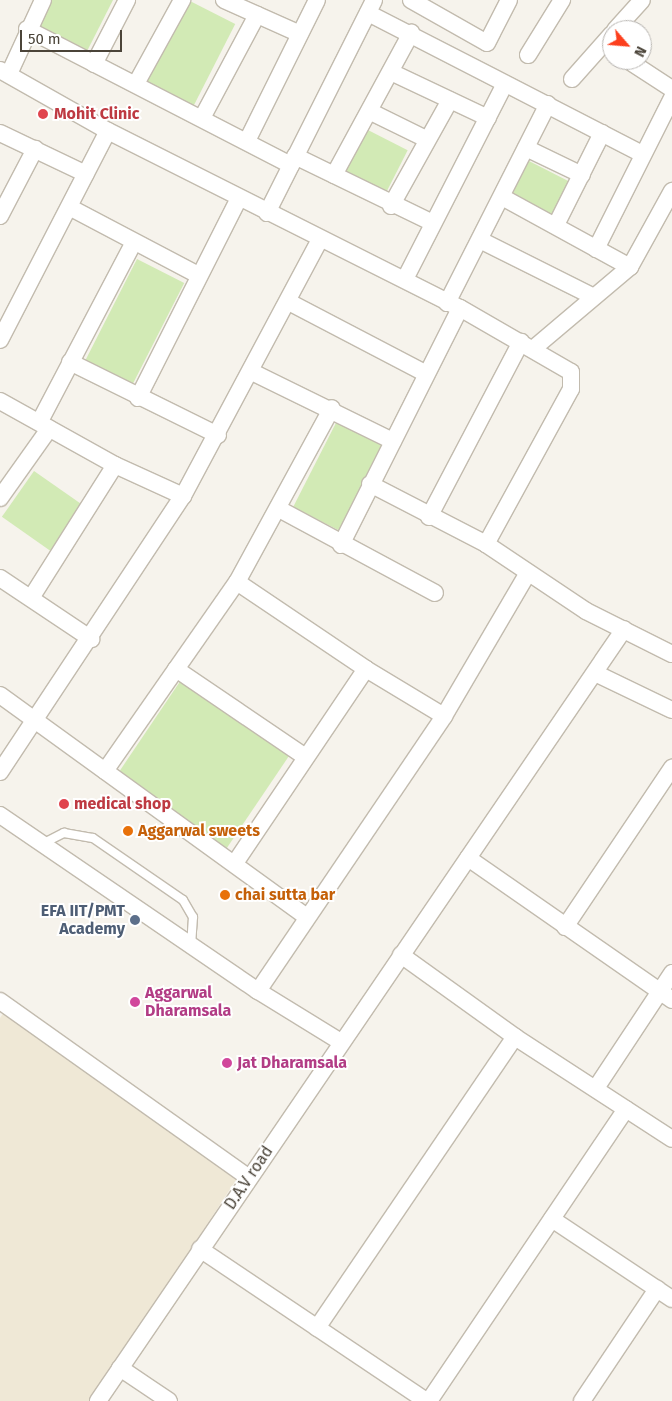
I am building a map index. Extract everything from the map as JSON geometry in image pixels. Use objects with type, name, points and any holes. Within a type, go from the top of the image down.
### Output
[{"type":"street","points":[[43,0],[4,72],[108,131],[267,213],[405,279],[527,345],[571,372],[574,380],[486,544]]},
{"type":"street","points":[[94,64],[127,0]]},
{"type":"street","points":[[137,82],[182,0]]},
{"type":"street","points":[[224,0],[300,34]]},
{"type":"street","points":[[247,141],[317,0]]},
{"type":"street","points":[[411,0],[437,6],[487,42],[509,0]]},
{"type":"street","points":[[528,56],[562,0]]},
{"type":"street","points":[[624,20],[642,0]]},
{"type":"street","points":[[267,213],[371,6],[411,33],[505,84],[548,104],[642,154]]},
{"type":"street","points":[[202,118],[256,15]]},
{"type":"street","points":[[27,29],[94,64],[137,82],[247,141],[334,176],[391,206],[433,222]]},
{"type":"street","points":[[334,176],[393,73],[411,33]]},
{"type":"street","points":[[572,79],[602,45]]},
{"type":"street","points":[[643,70],[672,89]]},
{"type":"street","points":[[393,73],[488,118]]},
{"type":"street","points":[[405,279],[505,84]]},
{"type":"street","points":[[596,249],[642,154],[672,98]]},
{"type":"street","points":[[391,206],[426,139],[450,100]]},
{"type":"street","points":[[341,545],[425,373],[480,240],[548,104]]},
{"type":"street","points":[[372,112],[426,139]]},
{"type":"street","points":[[0,340],[71,208],[108,131]]},
{"type":"street","points":[[0,133],[86,174]]},
{"type":"street","points":[[556,225],[602,133]]},
{"type":"street","points":[[526,148],[582,175]]},
{"type":"street","points":[[0,216],[35,149]]},
{"type":"street","points":[[429,517],[527,345],[630,266],[672,191]]},
{"type":"street","points":[[502,197],[630,266]]},
{"type":"street","points":[[138,398],[198,275],[239,198]]},
{"type":"street","points":[[71,208],[198,275]]},
{"type":"street","points":[[0,772],[34,718],[91,639],[184,496],[252,372],[320,239]]},
{"type":"street","points":[[480,240],[592,296]]},
{"type":"street","points":[[0,498],[44,425],[70,362],[134,242]]},
{"type":"street","points":[[289,302],[425,373]]},
{"type":"street","points":[[70,362],[138,398],[218,435]]},
{"type":"street","points":[[252,372],[332,408],[393,441]]},
{"type":"street","points":[[0,401],[115,465],[184,496]]},
{"type":"street","points":[[106,771],[237,582],[280,509],[332,408]]},
{"type":"street","points":[[31,598],[115,465]]},
{"type":"street","points":[[370,484],[429,517],[486,544],[528,573],[624,629],[672,654]]},
{"type":"street","points":[[280,509],[341,545],[435,593]]},
{"type":"street","points":[[258,991],[305,916],[444,716],[528,573]]},
{"type":"street","points":[[0,578],[91,639]]},
{"type":"street","points":[[237,582],[366,670],[444,716]]},
{"type":"street","name":"D.A.V road","points":[[98,1401],[624,629]]},
{"type":"street","points":[[176,669],[304,756]]},
{"type":"street","points":[[235,862],[304,756],[366,670]]},
{"type":"street","points":[[595,674],[672,710]]},
{"type":"street","points":[[0,695],[235,862],[305,916]]},
{"type":"street","points":[[565,927],[672,768]]},
{"type":"street","points":[[0,815],[258,991],[341,1042]]},
{"type":"street","points":[[468,858],[666,996]]},
{"type":"street","points":[[401,955],[515,1037],[672,1139]]},
{"type":"street","points":[[596,1088],[666,996],[672,973]]},
{"type":"street","points":[[2,1006],[249,1178]]},
{"type":"street","points":[[317,1328],[515,1037]]},
{"type":"street","points":[[200,1250],[428,1401],[626,1109]]},
{"type":"street","points":[[552,1219],[672,1298]]},
{"type":"street","points":[[582,1401],[657,1289]]},
{"type":"street","points":[[120,1368],[169,1401]]},
{"type":"lane","points":[[42,844],[64,833],[93,838],[184,900],[193,917],[190,945]]},
{"type":"shaded area","points":[[6,1009],[236,1180],[92,1401],[0,1401],[0,1018]]},
{"type":"green space","points":[[47,0],[113,0],[81,63],[29,37]]},
{"type":"green space","points":[[188,0],[235,24],[190,113],[143,89]]},
{"type":"green space","points":[[364,128],[408,150],[382,200],[339,178]]},
{"type":"green space","points":[[529,161],[573,183],[551,225],[508,203]]},
{"type":"green space","points":[[137,259],[184,283],[131,387],[84,363]]},
{"type":"green space","points":[[339,417],[384,440],[339,530],[293,507]]},
{"type":"green space","points":[[34,471],[82,505],[50,551],[2,517]]},
{"type":"green space","points":[[181,680],[290,754],[222,856],[112,782]]},
{"type":"place","name":"Mohit Clinic","points":[[43,114]]},
{"type":"place","name":"medical shop","points":[[64,804]]},
{"type":"place","name":"Aggarwal sweets","points":[[128,831]]},
{"type":"place","name":"chai sutta bar","points":[[225,895]]},
{"type":"place","name":"EFA IIT/PMT Academy","points":[[135,920]]},
{"type":"place","name":"Aggarwal Dharamsala","points":[[135,1002]]},
{"type":"place","name":"Jat Dharamsala","points":[[227,1063]]}]
